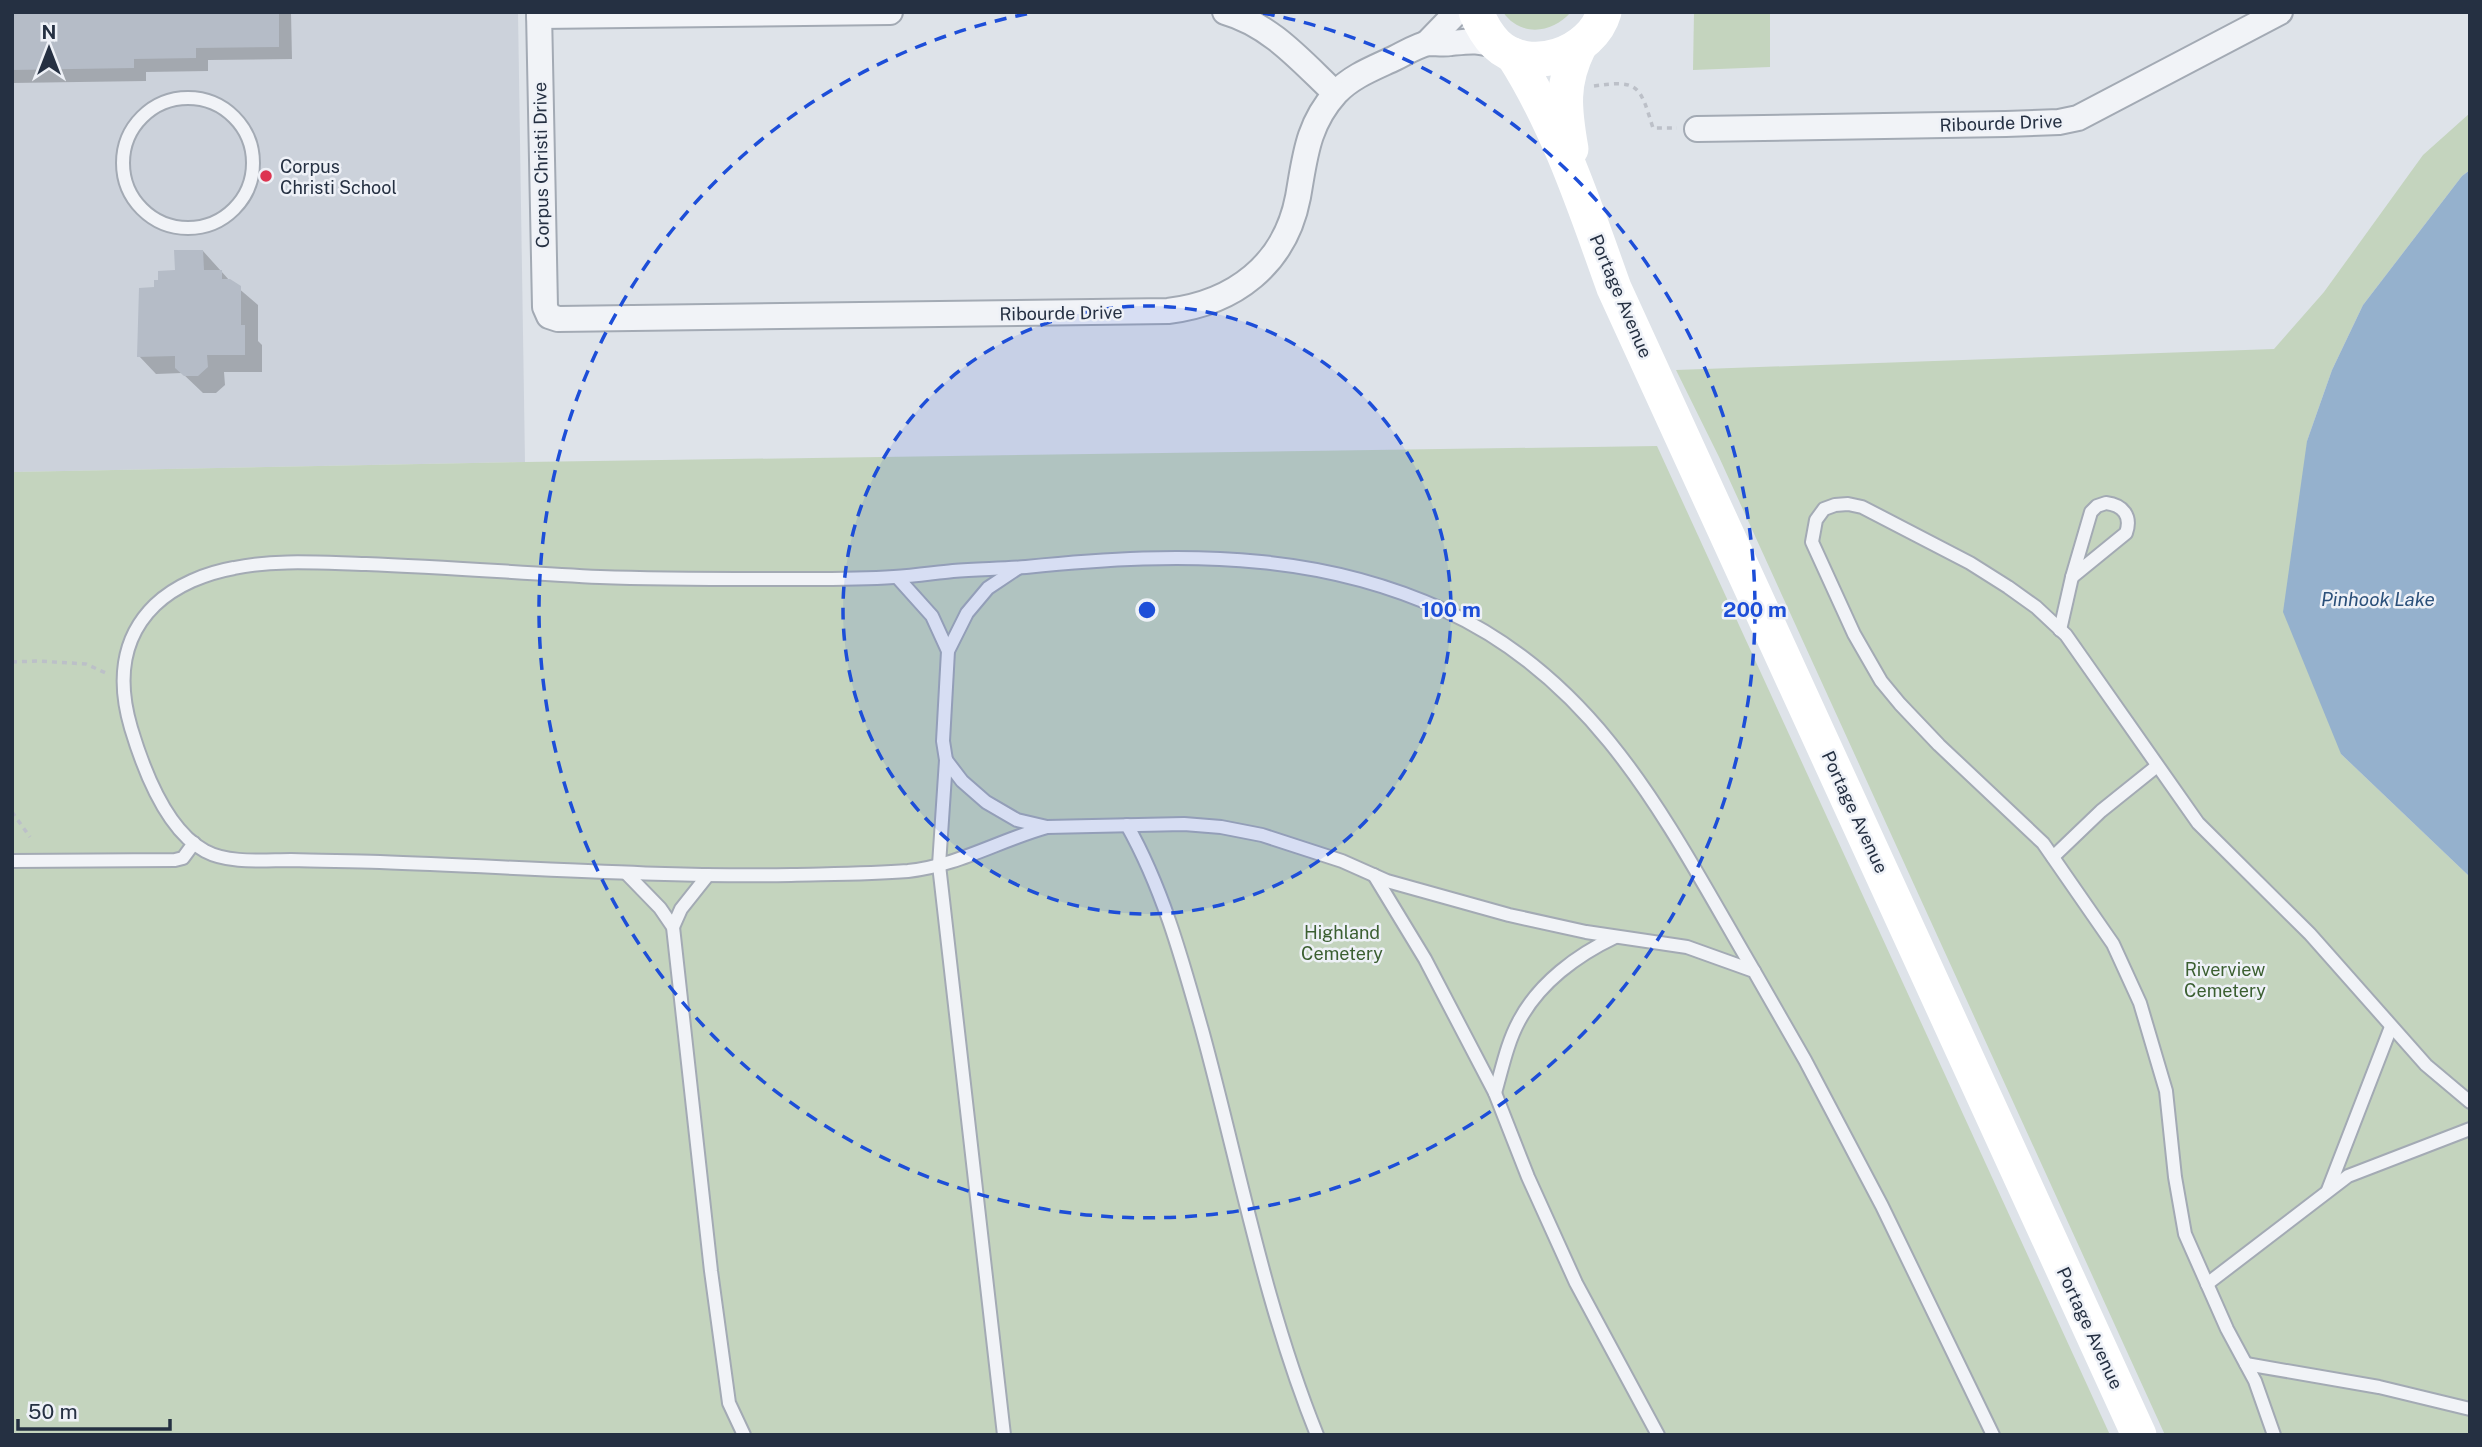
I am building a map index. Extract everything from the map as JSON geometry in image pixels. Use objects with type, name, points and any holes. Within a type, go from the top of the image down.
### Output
[{"type":"main road","name":"Portage Avenue","points":[[1476,12],[1484,29],[1527,77],[1577,187],[1614,288],[2139,1435]]},
{"type":"main road","name":"Portage Avenue","points":[[1577,187],[1565,91],[1568,68],[1579,47],[1593,34],[1604,12]]},
{"type":"main road","points":[[1505,50],[1536,59],[1558,57],[1579,47]]},
{"type":"street","points":[[539,14],[890,12]]},
{"type":"street","points":[[1225,12],[1258,25],[1276,37],[1335,93]]},
{"type":"street","name":"Ribourde Drive","points":[[549,316],[558,320],[1168,311],[1193,308],[1216,301],[1237,290],[1265,265],[1280,246],[1295,211],[1303,158],[1310,136],[1335,93],[1359,74],[1427,44],[1457,12]]},
{"type":"street","name":"Ribourde Drive","points":[[1697,129],[2059,122],[2078,118],[2280,12]]},
{"type":"street","name":"Corpus Christi Drive","points":[[539,14],[544,307],[549,316]]},
{"type":"street","name":"Ribourde Drive","points":[[1427,44],[1474,40],[1505,50]]},
{"type":"lane","points":[[191,97],[215,103],[235,116],[249,136],[254,160],[251,184],[239,205],[220,220],[198,228],[173,227],[151,218],[134,200],[124,178],[123,154],[131,131],[146,113],[167,101],[191,97]]},
{"type":"lane","points":[[2060,630],[2072,577],[2091,512],[2106,503],[2116,504],[2124,509],[2128,518],[2126,533],[2072,577]]},
{"type":"lane","points":[[2274,1435],[2255,1381],[2185,1234],[2176,1186],[2166,1091],[2130,977],[2106,933],[2043,843],[1900,704],[1881,681],[1854,634],[1812,542],[1816,520],[1824,509],[1848,504],[1862,507],[1970,563],[2036,607],[2060,630],[2106,691],[2198,824],[2310,934],[2426,1065],[2470,1102]]},
{"type":"lane","points":[[1754,971],[1687,947],[1509,915],[1387,881],[1304,847],[1262,835],[1184,824],[1047,827],[1014,836],[960,860],[939,865],[915,870],[841,874],[708,875],[396,862],[236,860],[209,854],[179,830],[148,775],[129,722],[122,681],[123,664],[129,643],[139,625],[155,606],[180,587],[210,573],[240,566],[328,563],[668,579],[897,577],[1093,559],[1265,562],[1375,584],[1440,608],[1486,631],[1533,663],[1571,699],[1616,749],[1647,789],[1754,971],[1805,1060],[1882,1206],[1993,1435]]},
{"type":"lane","points":[[1004,1435],[939,865],[946,760],[943,741],[948,651],[967,613],[988,588],[1019,567]]},
{"type":"lane","points":[[897,577],[932,616],[948,651]]},
{"type":"lane","points":[[946,760],[962,781],[986,802],[1017,820],[1047,827]]},
{"type":"lane","points":[[2053,857],[2101,811],[2157,766]]},
{"type":"lane","points":[[1127,825],[1143,853],[1182,958],[1271,1298],[1287,1354],[1317,1435]]},
{"type":"lane","points":[[12,861],[175,860],[183,858],[194,843]]},
{"type":"lane","points":[[626,873],[660,908],[673,927],[725,1377],[729,1403],[744,1435]]},
{"type":"lane","points":[[673,927],[681,909],[708,875]]},
{"type":"lane","points":[[1374,876],[1425,959],[1495,1093],[1528,1177],[1570,1271],[1658,1435]]},
{"type":"lane","points":[[1495,1093],[1518,1023],[1531,1001],[1554,977],[1589,950],[1616,936]]},
{"type":"lane","points":[[2328,1190],[2391,1027]]},
{"type":"lane","points":[[2207,1284],[2348,1177],[2470,1129]]},
{"type":"lane","points":[[2246,1364],[2379,1387],[2470,1409]]},
{"type":"path","points":[[1588,85],[1631,85],[1642,93],[1653,128],[1697,129]]},
{"type":"path","points":[[12,662],[86,664],[122,681]]},
{"type":"path","points":[[12,812],[30,837]]},
{"type":"shaded area","name":"Corpus Christi School","points":[[12,12],[518,12],[525,462],[12,472]]},
{"type":"green space","points":[[1503,12],[1571,12],[1555,25],[1536,30],[1518,26]]},
{"type":"green space","points":[[1694,12],[1770,12],[1770,67],[1693,70]]},
{"type":"green space","name":"Riverview Cemetery","points":[[2470,113],[2470,170],[2462,176],[2363,305],[2332,370],[2307,441],[2341,754],[2470,877],[2470,1435],[2165,1435],[1719,457],[1676,370],[2274,349],[2324,292],[2423,155]]},
{"type":"green space","name":"Highland Cemetery","points":[[1657,446],[2110,1435],[12,1435],[12,472]]},
{"type":"water","name":"Pinhook Lake","points":[[2470,170],[2470,877],[2341,754],[2283,612],[2307,441],[2332,370],[2363,305],[2462,176]]},
{"type":"building","points":[[12,12],[279,12],[279,47],[196,48],[196,58],[134,59],[134,68],[12,70]]},
{"type":"building","points":[[174,250],[203,250],[204,270],[222,270],[222,279],[230,279],[241,286],[241,325],[245,325],[245,355],[207,355],[208,367],[198,376],[184,376],[175,368],[175,356],[137,357],[139,288],[154,287],[154,280],[158,280],[158,271],[175,270]]},
{"type":"place","name":"Corpus Christi School","points":[[266,176]]}]
